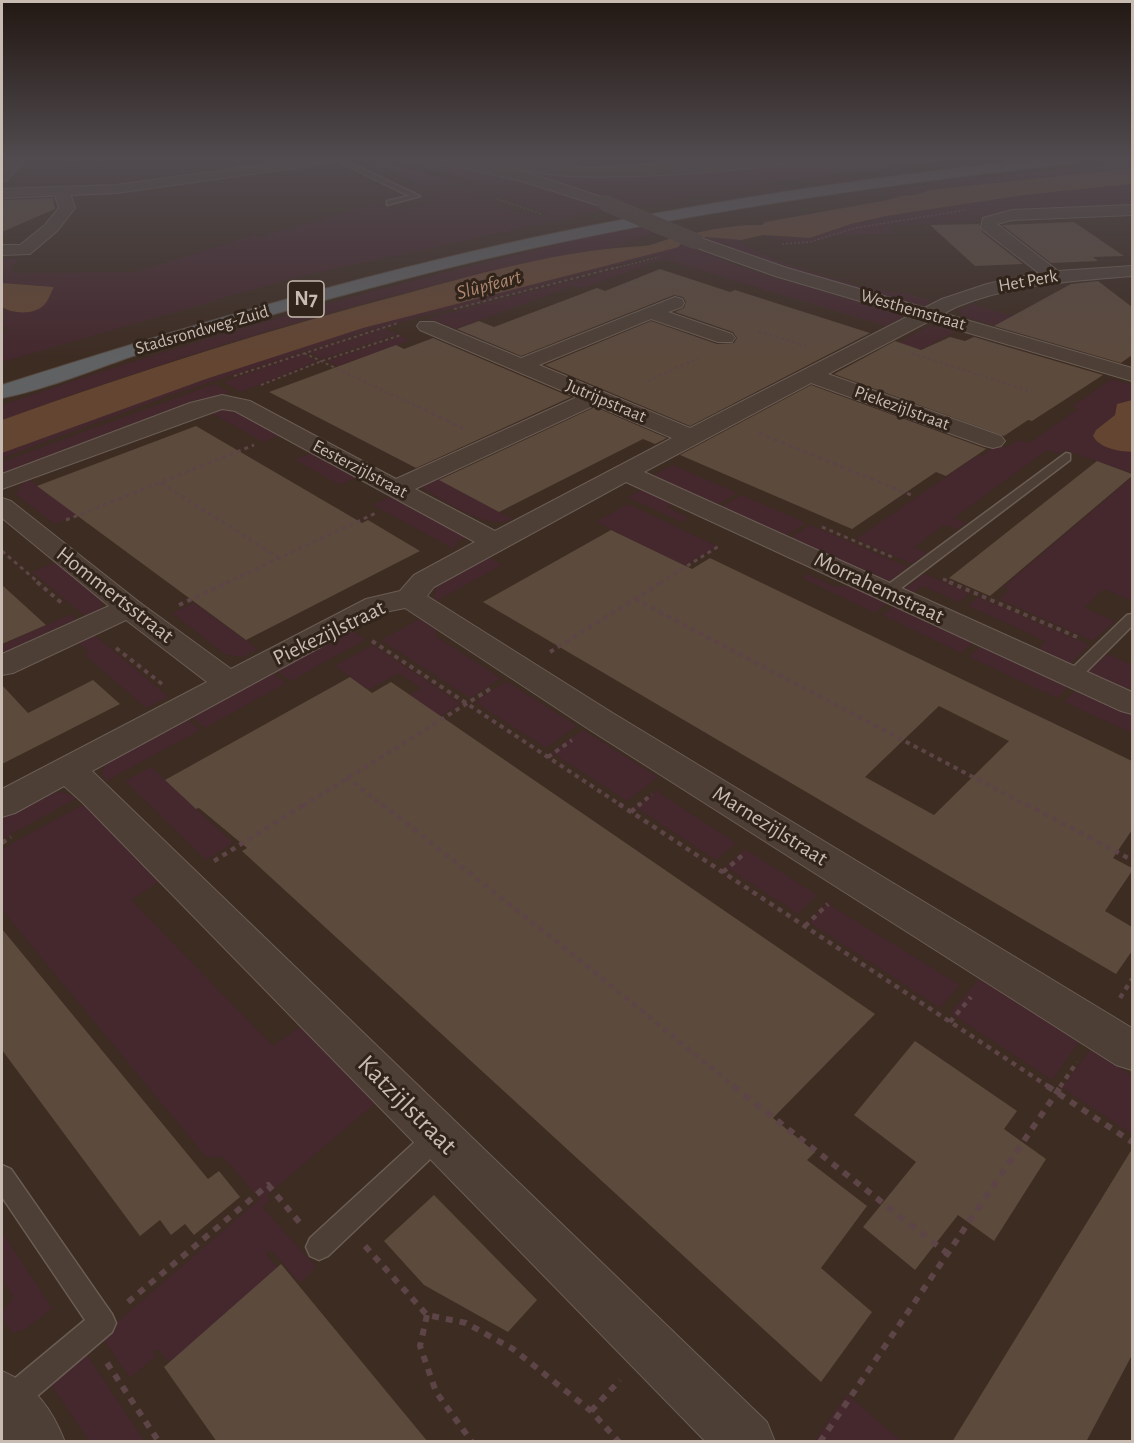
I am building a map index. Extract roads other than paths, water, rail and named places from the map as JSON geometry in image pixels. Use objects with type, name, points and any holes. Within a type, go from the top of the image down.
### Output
[{"type":"highway","name":"Stadsrondweg-Zuid","points":[[3,385],[24,369],[185,319],[320,281],[554,226]]},
{"type":"highway","name":"Stadsrondweg-Zuid","points":[[3,385],[413,270],[612,226]]},
{"type":"street","points":[[2,250],[24,250],[52,226]]},
{"type":"street","name":"Westhemstraat","points":[[660,226],[781,273],[1132,375]]},
{"type":"street","points":[[989,226],[1053,276]]},
{"type":"street","name":"Het Perk","points":[[928,314],[972,293],[1024,280],[1053,276],[1132,272]]},
{"type":"street","name":"Jutrijpstraat","points":[[521,366],[675,303]]},
{"type":"street","points":[[651,313],[725,338]]},
{"type":"street","name":"Piekezijlstraat","points":[[2,804],[376,605],[410,598],[424,581],[495,542],[928,314]]},
{"type":"street","name":"Jutrijpstraat","points":[[427,326],[691,437]]},
{"type":"street","name":"Piekezijlstraat","points":[[812,376],[993,441]]},
{"type":"street","points":[[396,488],[594,397]]},
{"type":"street","name":"Eesterzijlstraat","points":[[2,482],[187,412],[222,402],[242,406],[495,542]]},
{"type":"street","name":"Morrahemstraat","points":[[626,473],[1132,704]]},
{"type":"street","name":"Hommertsstraat","points":[[2,506],[137,614],[229,683]]},
{"type":"street","name":"Marnezijlstraat","points":[[410,598],[521,670],[1132,1051]]},
{"type":"street","points":[[2,666],[137,614]]},
{"type":"street","name":"Katzijlstraat","points":[[68,770],[94,793],[747,1442]]},
{"type":"lane","points":[[887,592],[1066,457]]},
{"type":"lane","points":[[1071,678],[1132,618]]},
{"type":"lane","points":[[319,1246],[438,1136]]},
{"type":"lane","points":[[2,1178],[95,1329],[15,1415]]},
{"type":"water","name":"Slûpfeart","points":[[736,226],[844,226],[810,238],[763,235],[741,240],[706,237],[680,244],[679,247],[363,328],[206,379],[2,453],[2,420],[254,336],[495,270],[583,252],[650,245],[715,229]]},
{"type":"water","points":[[2,283],[54,287],[47,301],[40,308],[35,311],[17,312],[2,307]]},
{"type":"water","points":[[1132,400],[1132,452],[1116,450],[1100,444],[1093,436],[1096,430],[1115,415],[1117,404]]}]
